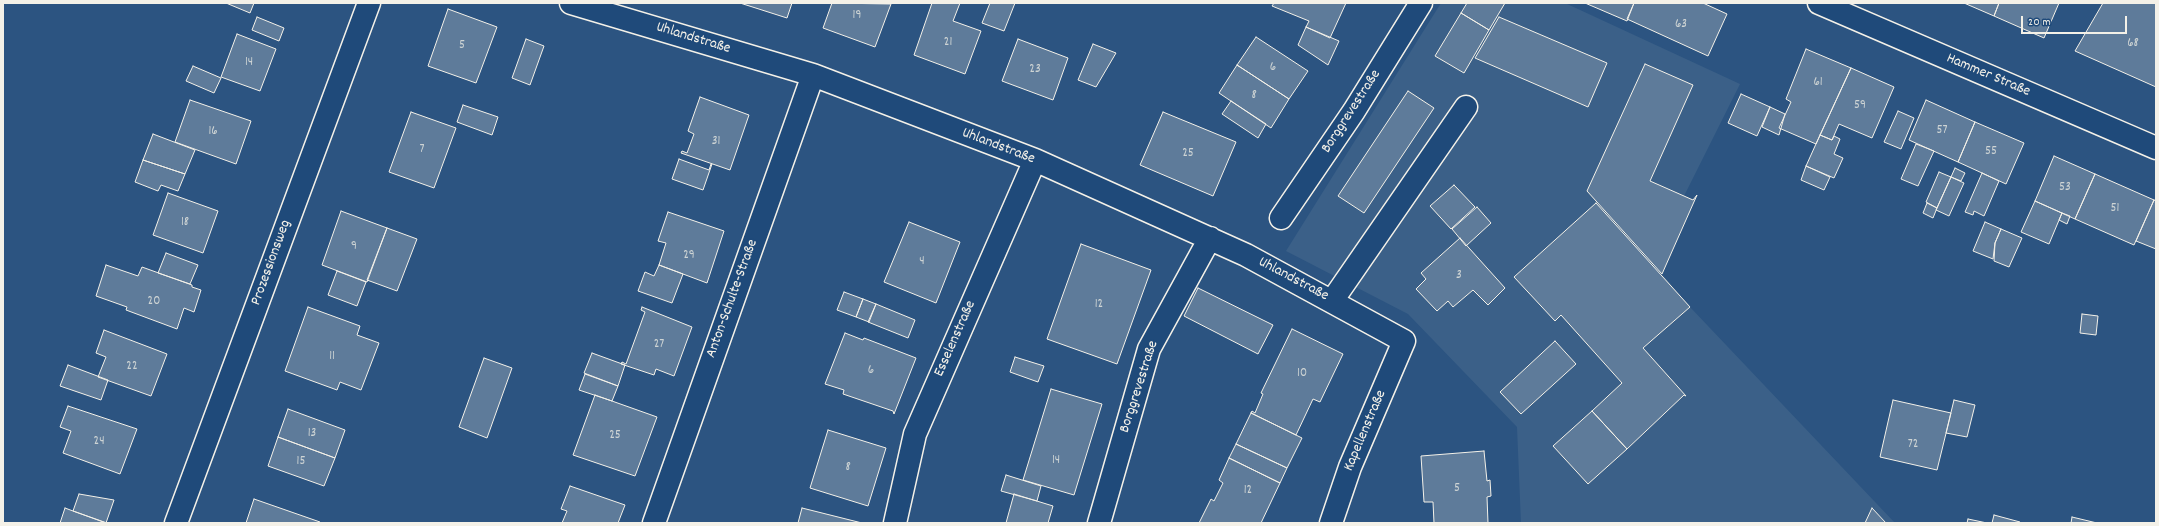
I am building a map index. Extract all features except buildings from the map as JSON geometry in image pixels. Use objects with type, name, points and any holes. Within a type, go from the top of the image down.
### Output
[{"type":"street","name":"Prozessionsweg","points":[[176,523],[369,3]]},
{"type":"street","name":"Uhlandstraße","points":[[571,3],[813,75],[1035,160],[1210,238],[1332,301],[1404,341]]},
{"type":"street","name":"Borggrevestraße","points":[[1281,218],[1354,111],[1421,3]]},
{"type":"street","name":"Hammer Straße","points":[[1819,3],[2156,148]]},
{"type":"street","name":"Anton-Schulte-Straße","points":[[654,523],[813,75]]},
{"type":"street","points":[[1332,301],[1466,107]]},
{"type":"street","name":"Esselenstraße","points":[[895,523],[915,434],[1035,160]]},
{"type":"street","name":"Borggrevestraße","points":[[1099,523],[1149,349],[1210,238]]},
{"type":"street","name":"Kapellenstraße","points":[[1330,523],[1350,467],[1404,341]]},
{"type":"shaded area","points":[[1441,3],[1565,3],[1740,84],[1684,196],[1693,200],[1662,274],[1690,307],[1895,523],[1521,523],[1517,427],[1408,314],[1286,251]]}]
